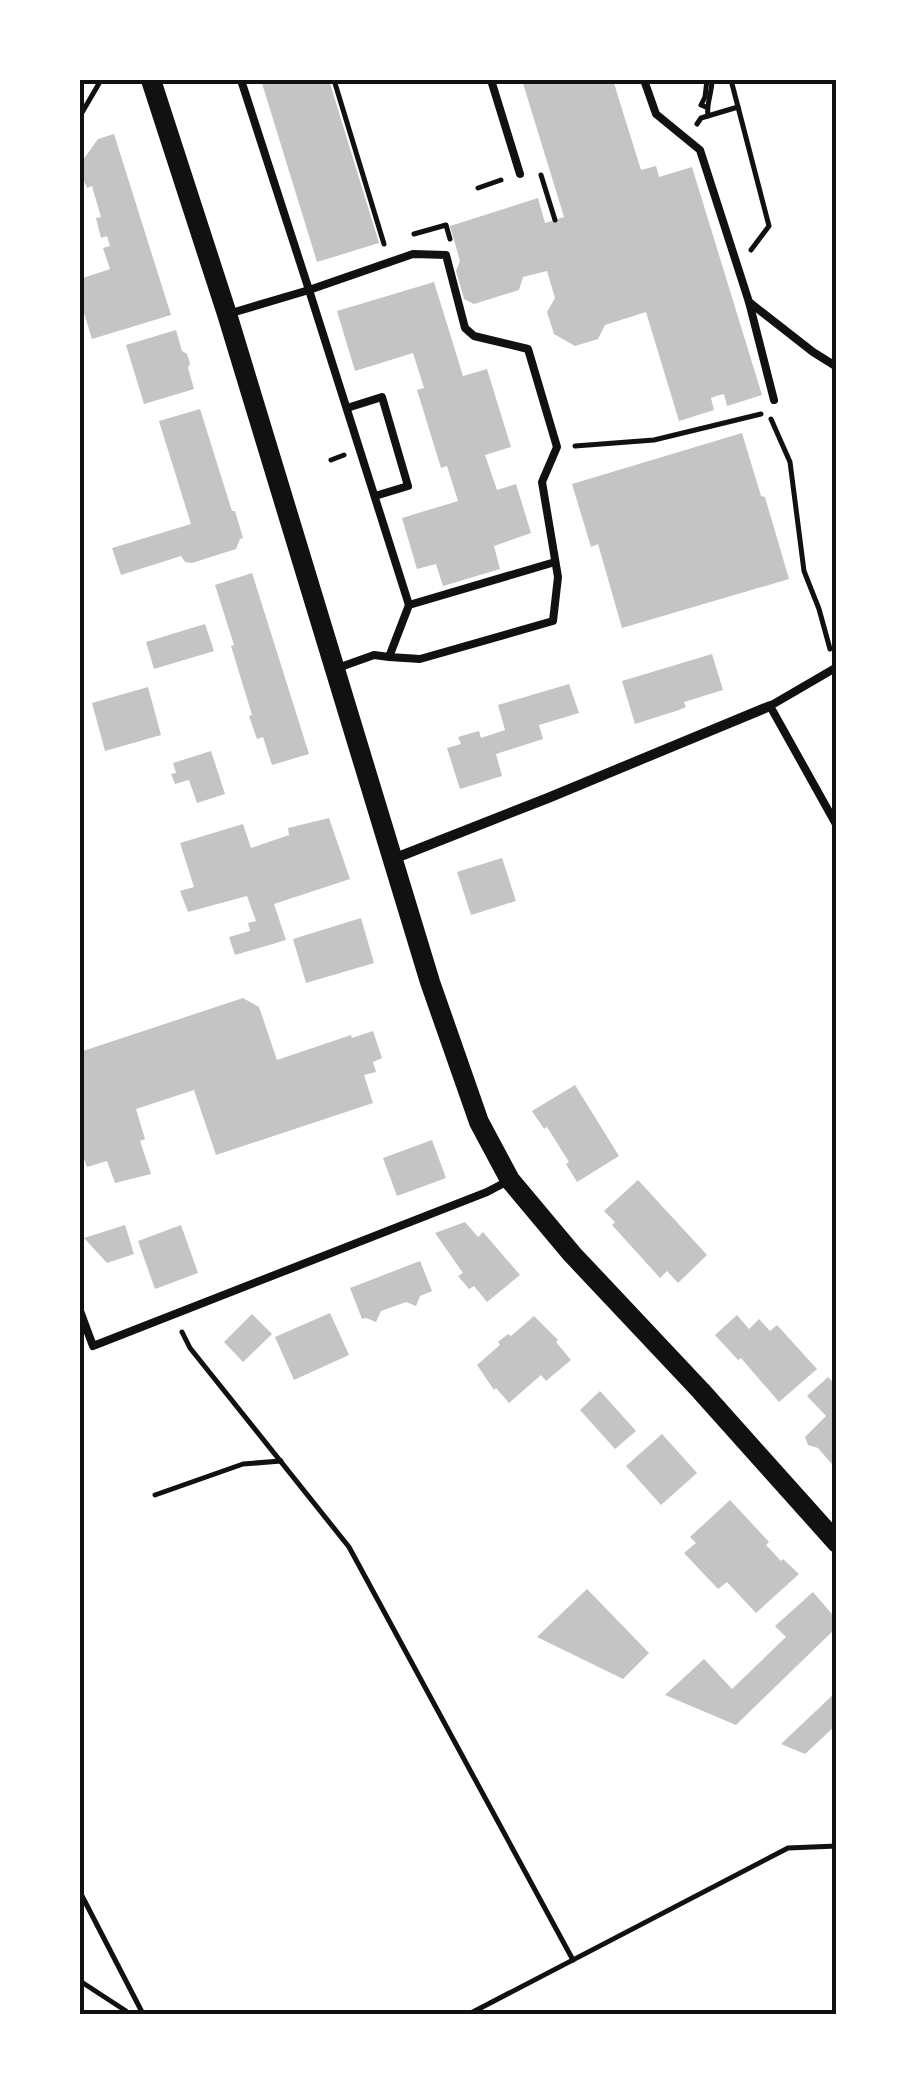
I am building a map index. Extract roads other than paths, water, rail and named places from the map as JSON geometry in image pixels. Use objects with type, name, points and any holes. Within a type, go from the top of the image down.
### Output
[{"type":"main road","points":[[152,80],[392,859],[478,1122],[510,1180],[572,1254],[701,1390],[837,1544]]},
{"type":"street","points":[[392,859],[770,706]]},
{"type":"lane","points":[[241,80],[409,605],[388,657]]},
{"type":"lane","points":[[490,80],[520,174]]},
{"type":"lane","points":[[644,80],[656,114],[700,150],[749,302],[774,400]]},
{"type":"lane","points":[[227,314],[414,254],[446,255],[466,328],[474,336],[528,349],[558,448],[542,482],[558,577],[553,621],[420,659],[374,655],[335,668]]},
{"type":"lane","points":[[749,302],[837,367]]},
{"type":"lane","points":[[347,408],[382,397],[408,486],[374,496]]},
{"type":"lane","points":[[409,605],[555,562]]},
{"type":"lane","points":[[836,668],[770,706],[837,826]]},
{"type":"lane","points":[[80,1350],[510,1180]]},
{"type":"lane","points":[[80,1311],[93,1346]]}]
